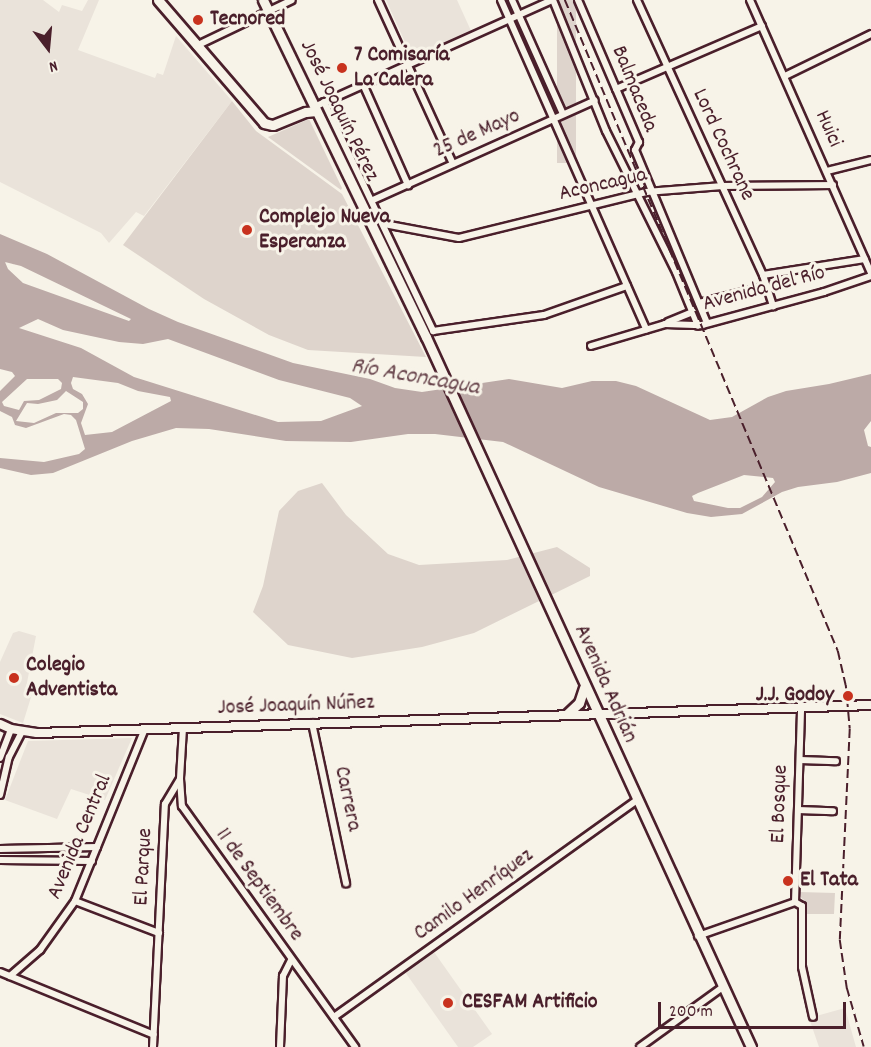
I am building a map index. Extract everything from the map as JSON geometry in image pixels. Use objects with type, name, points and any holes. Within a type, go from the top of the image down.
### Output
[{"type":"main road","points":[[158,0],[267,125],[312,110]]},
{"type":"main road","name":"José Joaquín Pérez","points":[[263,0],[306,90],[312,110],[430,334]]},
{"type":"main road","name":"Avenida Adrián","points":[[430,334],[596,713],[751,1047]]},
{"type":"main road","points":[[567,714],[579,703],[584,685]]},
{"type":"street","points":[[196,46],[292,0]]},
{"type":"street","points":[[378,0],[453,164]]},
{"type":"street","points":[[501,0],[646,329]]},
{"type":"street","points":[[512,0],[563,114]]},
{"type":"street","points":[[312,110],[363,84],[552,0]]},
{"type":"street","name":"Balmaceda","points":[[552,0],[606,131],[639,194],[699,326]]},
{"type":"street","name":"Balmaceda","points":[[578,0],[639,142],[635,150],[707,323]]},
{"type":"street","name":"Lord Cochrane","points":[[637,0],[764,274],[773,306]]},
{"type":"street","name":"Huici","points":[[750,0],[871,274]]},
{"type":"street","points":[[616,89],[668,69],[762,26]]},
{"type":"street","points":[[785,76],[871,34]]},
{"type":"street","points":[[363,84],[408,184]]},
{"type":"street","name":"25 de Mayo","points":[[373,200],[595,100]]},
{"type":"street","name":"José Joaquín Pérez","points":[[324,102],[384,224],[430,334]]},
{"type":"street","points":[[620,156],[635,150]]},
{"type":"street","points":[[827,171],[871,160]]},
{"type":"street","name":"Aconcagua","points":[[384,224],[459,238],[652,191],[723,186],[833,185]]},
{"type":"street","points":[[764,274],[866,259]]},
{"type":"street","name":"Avenida del Río","points":[[665,324],[699,326],[824,292],[871,274]]},
{"type":"street","points":[[430,334],[544,315],[589,301],[627,285]]},
{"type":"street","points":[[699,303],[768,286]]},
{"type":"street","name":"Avenida del Río","points":[[591,346],[665,324],[693,312]]},
{"type":"street","name":"José Joaquín Núñez","points":[[0,724],[22,732],[871,705]]},
{"type":"street","name":"El Bosque","points":[[801,707],[795,902],[802,906],[802,967],[813,1017]]},
{"type":"street","name":"Carrera","points":[[312,723],[346,883]]},
{"type":"street","points":[[181,802],[183,728]]},
{"type":"street","points":[[0,758],[11,729]]},
{"type":"street","name":"Avenida Central","points":[[10,976],[40,950],[75,901],[145,729]]},
{"type":"street","points":[[0,795],[9,757],[22,732]]},
{"type":"street","points":[[800,760],[836,761]]},
{"type":"street","name":"El Parque","points":[[153,1047],[165,804],[180,779]]},
{"type":"street","name":"Camilo Henríquez","points":[[334,1017],[636,801]]},
{"type":"street","name":"El Parque","points":[[165,804],[181,802]]},
{"type":"street","name":"11 de Septiembre","points":[[181,802],[291,960],[355,1047]]},
{"type":"street","points":[[798,810],[833,811]]},
{"type":"street","points":[[0,849],[97,847]]},
{"type":"street","points":[[0,861],[92,861]]},
{"type":"street","name":"El Parque","points":[[75,901],[159,933]]},
{"type":"street","points":[[698,936],[795,902]]},
{"type":"street","points":[[280,1047],[283,976],[291,960]]},
{"type":"street","points":[[0,972],[154,1035]]},
{"type":"street","points":[[640,1047],[723,987]]},
{"type":"shaded area","points":[[0,0],[43,0],[59,12],[62,5],[82,11],[88,0],[99,0],[78,50],[155,78],[157,73],[163,75],[176,36],[232,101],[144,216],[136,212],[109,243],[101,233],[0,182]]},
{"type":"shaded area","points":[[386,0],[457,0],[472,33],[413,60]]},
{"type":"shaded area","points":[[557,0],[576,0],[576,163],[557,163]]},
{"type":"shaded area","name":"Complejo Nueva Esperanza","points":[[232,101],[256,131],[342,194],[426,357],[308,350],[269,335],[204,299],[123,245]]},
{"type":"shaded area","points":[[309,119],[342,188],[341,190],[268,137]]},
{"type":"shaded area","points":[[0,234],[47,254],[149,309],[178,322],[293,363],[370,379],[395,388],[422,392],[509,379],[562,388],[592,381],[616,381],[636,386],[710,420],[732,417],[768,397],[786,391],[871,374],[871,421],[864,430],[868,446],[871,447],[871,473],[837,482],[798,487],[782,492],[742,514],[711,517],[687,513],[599,487],[503,442],[435,434],[408,434],[351,442],[286,441],[209,429],[176,428],[132,441],[53,473],[31,475],[0,468],[0,458],[44,462],[79,454],[85,449],[76,420],[71,415],[64,414],[26,428],[15,425],[12,417],[0,411],[0,391],[15,376],[12,372],[0,369]],"holes":[[[5,262],[21,266],[131,319],[129,321],[23,283],[8,269]],[[38,319],[63,330],[119,342],[143,344],[168,339],[279,380],[350,398],[362,406],[321,421],[278,422],[134,377],[81,348],[19,328]],[[73,377],[118,383],[138,391],[170,397],[171,401],[112,432],[85,435],[81,423],[88,404],[82,394],[73,389],[71,383]],[[27,379],[58,379],[62,383],[61,389],[39,400],[24,401],[19,410],[4,406],[2,402]],[[66,391],[83,402],[83,409],[78,413],[56,413],[34,423],[16,421],[27,403],[38,404],[57,400]],[[744,475],[773,478],[775,482],[762,497],[740,508],[728,508],[694,501],[692,496]]]},
{"type":"shaded area","points":[[322,483],[346,515],[388,554],[419,565],[507,560],[557,547],[590,568],[590,576],[474,633],[422,647],[352,658],[288,645],[253,612],[263,586],[279,511],[298,491]]},
{"type":"shaded area","name":"Colegio Adventista","points":[[19,631],[36,636],[25,693],[32,694],[23,723],[0,714],[0,662],[13,633]]},
{"type":"shaded area","points":[[132,738],[105,800],[71,789],[57,819],[5,800],[28,741]]},
{"type":"shaded area","points":[[799,892],[835,893],[834,914],[805,914],[804,900],[799,896]]},
{"type":"shaded area","name":"CESFAM Artificio","points":[[434,952],[492,1034],[473,1047],[458,1047],[405,972]]},
{"type":"shaded area","points":[[845,1008],[856,1047],[819,1047],[809,1018]]},
{"type":"railway","points":[[565,0],[838,651],[846,685],[850,729],[840,940],[847,988],[864,1047]]},
{"type":"place","name":"Tecnored","points":[[198,20]]},
{"type":"place","name":"7 Comisaría La Calera","points":[[342,68]]},
{"type":"place","name":"Complejo Nueva Esperanza","points":[[247,230]]},
{"type":"place","name":"Colegio Adventista","points":[[14,678]]},
{"type":"place","name":"J.J. Godoy","points":[[848,696]]},
{"type":"place","name":"El Tata","points":[[788,881]]},
{"type":"place","name":"CESFAM Artificio","points":[[448,1003]]},
{"type":"water label","name":"Río Aconcagua","points":[[415,378]]}]
